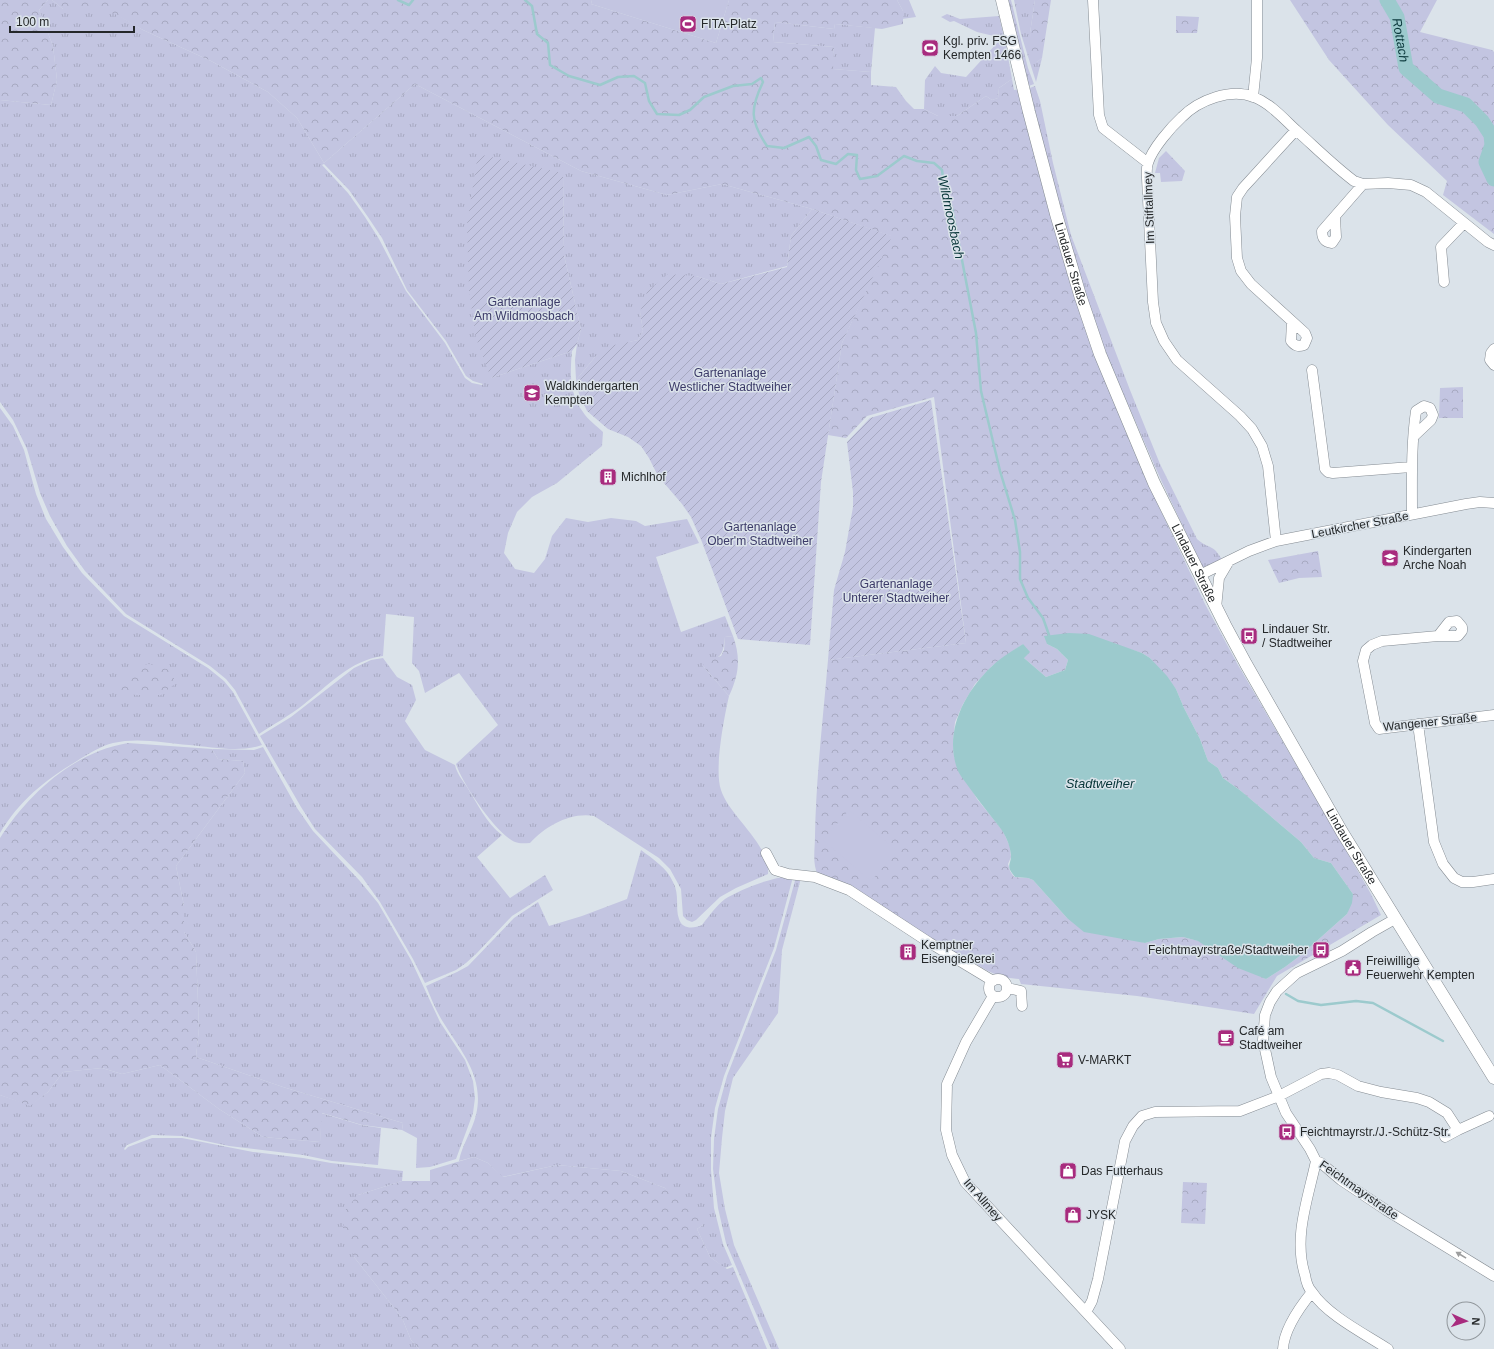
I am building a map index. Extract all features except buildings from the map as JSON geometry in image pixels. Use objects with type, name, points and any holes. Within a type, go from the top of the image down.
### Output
[{"type":"main road","name":"Lindauer Straße","points":[[1002,0],[1031,120],[1082,303],[1100,354],[1154,483],[1225,625],[1342,832],[1494,1078]]},
{"type":"street","points":[[1093,0],[1099,115],[1103,128],[1148,164]]},
{"type":"street","points":[[1253,97],[1257,58],[1257,0]]},
{"type":"street","name":"Im Stiftallmey","points":[[1276,541],[1268,466],[1262,446],[1252,429],[1240,416],[1177,360],[1164,341],[1156,324],[1153,302],[1147,194],[1148,164],[1170,129],[1189,110],[1211,98],[1228,95],[1244,95],[1265,102],[1354,181],[1363,184]]},
{"type":"street","points":[[1292,322],[1251,284],[1241,272],[1237,258],[1235,216],[1237,197],[1243,188],[1296,130]]},
{"type":"street","points":[[1335,217],[1363,184],[1388,183],[1411,185],[1426,192],[1488,242],[1494,245]]},
{"type":"street","points":[[1444,282],[1441,247],[1464,223]]},
{"type":"street","points":[[1494,349],[1491,353],[1490,360],[1494,364]]},
{"type":"street","points":[[1312,370],[1325,469],[1328,472],[1333,473],[1411,467]]},
{"type":"street","points":[[1412,514],[1411,467],[1414,436]]},
{"type":"street","name":"Leutkircher Straße","points":[[1200,575],[1249,551],[1276,541],[1466,504],[1494,502]]},
{"type":"street","points":[[1216,608],[1219,578],[1229,561]]},
{"type":"street","name":"Wangener Straße","points":[[1438,636],[1376,643],[1366,650],[1363,661],[1375,723],[1379,729],[1493,715]]},
{"type":"street","points":[[1418,724],[1434,842],[1444,864],[1454,878],[1462,882],[1494,879]]},
{"type":"street","points":[[766,853],[775,870],[788,874],[815,877],[849,890],[993,981],[1001,980],[1006,983],[1008,988],[1006,994],[1001,997],[993,996],[989,988],[993,981]]},
{"type":"street","name":"Feichtmayrstraße","points":[[1395,919],[1342,951],[1297,972],[1280,988],[1270,1002],[1265,1015],[1263,1040],[1271,1077],[1286,1113],[1316,1161],[1321,1163],[1341,1180],[1386,1210],[1494,1276]]},
{"type":"street","points":[[1008,988],[1020,991],[1022,1006]]},
{"type":"street","name":"Im Allmey","points":[[993,996],[966,1042],[947,1084],[946,1130],[952,1155],[965,1182],[1120,1349]]},
{"type":"street","points":[[1086,1312],[1092,1301],[1096,1284],[1125,1141],[1132,1126],[1142,1116],[1155,1112],[1240,1111],[1279,1096],[1321,1074],[1329,1073],[1338,1075],[1358,1086],[1381,1092],[1417,1098],[1428,1102],[1447,1113],[1458,1130]]},
{"type":"street","points":[[1445,1137],[1488,1116]]},
{"type":"street","points":[[1316,1161],[1301,1230],[1301,1263],[1306,1282],[1312,1292],[1336,1316],[1388,1349]]},
{"type":"street","points":[[1283,1349],[1286,1334],[1301,1306],[1312,1292]]},
{"type":"green space","points":[[0,0],[48,0],[39,10],[53,46],[57,80],[51,105],[0,100]]},
{"type":"green space","points":[[48,0],[52,0],[63,9],[108,9],[143,30],[211,61],[268,92],[297,118],[324,163],[415,84],[581,171],[667,195],[722,184],[812,209],[791,236],[787,266],[721,284],[696,276],[640,312],[643,331],[638,340],[629,342],[595,357],[576,380],[575,360],[581,329],[564,255],[563,174],[491,378],[572,351],[571,375],[575,398],[585,415],[603,432],[602,446],[557,483],[532,497],[517,512],[508,533],[504,553],[515,569],[534,573],[545,559],[552,536],[566,518],[588,522],[611,518],[636,521],[645,526],[687,519],[699,543],[656,557],[681,632],[725,616],[733,636],[725,637],[720,656],[703,666],[729,696],[720,744],[719,781],[725,800],[763,852],[767,863],[768,874],[736,888],[720,897],[692,922],[683,916],[681,889],[670,869],[659,858],[594,816],[585,815],[567,818],[543,831],[530,843],[517,843],[507,837],[490,819],[472,795],[456,764],[498,725],[459,673],[425,693],[419,671],[412,663],[414,617],[386,614],[383,656],[371,658],[350,668],[298,709],[259,734],[235,690],[226,679],[210,666],[126,614],[85,571],[67,546],[50,516],[40,493],[27,449],[13,420],[0,402],[0,100],[51,105],[57,80],[53,46],[39,10]],"holes":[[[324,164],[349,190],[382,238],[407,290],[446,341],[466,376],[473,381],[483,384],[482,385],[472,383],[465,378],[445,343],[406,291],[379,239],[365,217],[348,193],[322,165]]]},
{"type":"green space","points":[[52,0],[592,0],[591,4],[716,43],[729,0],[897,0],[903,11],[903,24],[882,29],[835,24],[834,29],[775,22],[773,42],[834,47],[833,69],[871,72],[871,85],[896,87],[914,109],[924,109],[938,116],[957,116],[986,96],[992,100],[998,98],[999,88],[1012,79],[1014,90],[1019,89],[1052,215],[1149,486],[1205,604],[1238,665],[1371,894],[1381,915],[1277,976],[1254,1014],[1137,996],[1021,984],[1019,979],[1002,977],[988,971],[818,875],[814,861],[814,851],[818,770],[828,660],[966,643],[934,397],[867,416],[846,438],[828,435],[842,343],[891,236],[812,209],[722,184],[667,195],[581,171],[415,84],[324,163],[297,118],[268,92],[211,61],[143,30],[108,10],[63,9]],"holes":[[[1023,644],[1024,658],[1046,677],[1065,670],[1068,660],[1057,649],[1047,644],[1120,646],[1142,653],[1150,658],[1176,689],[1200,739],[1208,761],[1218,768],[1223,778],[1241,791],[1301,842],[1314,858],[1331,863],[1353,894],[1347,914],[1301,955],[1266,979],[1216,953],[1199,941],[1183,937],[1159,939],[1145,943],[1067,918],[1033,880],[1014,877],[1008,864],[1011,857],[1010,847],[1003,831],[977,799],[954,757],[953,742],[955,722],[963,704],[975,684],[992,666]]]},
{"type":"green space","name":"FITA-Platz","points":[[592,0],[729,0],[716,43],[591,4]]},
{"type":"green space","points":[[897,0],[909,0],[916,17],[902,19],[903,11]]},
{"type":"green space","points":[[1006,0],[1011,0],[1028,68],[1034,84],[1026,87]]},
{"type":"green space","points":[[1014,0],[1035,0],[1030,33],[1037,62],[1042,58],[1036,82],[1021,34]]},
{"type":"green space","points":[[1035,0],[1051,0],[1042,58],[1037,62],[1032,58],[1030,33]]},
{"type":"green space","points":[[1290,0],[1437,0],[1420,32],[1492,50],[1494,52],[1494,234],[1443,195],[1447,181],[1388,125],[1329,60]]},
{"type":"green space","points":[[947,14],[960,19],[999,16],[1004,37],[997,39],[994,36],[977,32],[954,21],[950,22],[941,17]]},
{"type":"green space","points":[[1176,16],[1199,17],[1197,33],[1176,33]]},
{"type":"green space","points":[[775,22],[834,29],[835,24],[875,28],[871,72],[832,69],[834,47],[773,42]]},
{"type":"green space","points":[[1005,40],[1012,79],[999,88],[998,98],[992,100],[986,96],[957,116],[938,116],[924,109],[925,80],[935,66],[941,73],[966,77],[998,42]]},
{"type":"green space","points":[[1035,86],[1040,101],[1053,163],[1071,235],[1130,390],[1160,464],[1197,539],[1216,551],[1222,560],[1203,569],[1161,480],[1105,352],[1084,293],[1027,89]]},
{"type":"green space","points":[[1166,151],[1185,171],[1182,181],[1161,182],[1160,173],[1155,173],[1159,158]]},
{"type":"green space","name":"Gartenanlage Am Wildmoosbach","points":[[478,154],[563,173],[564,255],[581,329],[577,344],[572,351],[491,378],[476,338],[469,291],[467,224]]},
{"type":"green space","name":"Gartenanlage Westlicher Stadtweiher","points":[[812,209],[892,236],[842,343],[821,482],[810,645],[738,639],[702,542],[691,517],[658,476],[641,446],[628,437],[608,429],[587,411],[579,394],[576,380],[595,357],[614,345],[638,340],[643,331],[640,312],[647,292],[668,274],[696,276],[721,284],[787,267],[791,236]]},
{"type":"green space","points":[[1463,387],[1463,418],[1439,418],[1440,388]]},
{"type":"green space","name":"Gartenanlage Unterer Stadtweiher","points":[[931,400],[966,643],[828,660],[834,590],[845,552],[853,507],[853,492],[847,442],[870,418]]},
{"type":"green space","points":[[0,408],[13,426],[24,450],[36,494],[46,519],[63,547],[82,573],[124,616],[208,668],[224,681],[233,692],[262,745],[245,749],[235,749],[141,740],[122,741],[108,744],[65,768],[44,783],[16,810],[0,833]]},
{"type":"green space","points":[[1318,551],[1322,577],[1299,578],[1279,583],[1268,560]]},
{"type":"green space","points":[[733,636],[736,644],[738,666],[735,681],[729,696],[703,666],[704,661],[721,656],[724,650],[725,637]]},
{"type":"green space","points":[[383,658],[397,677],[412,685],[416,700],[405,721],[425,750],[455,765],[458,774],[482,812],[491,825],[502,835],[477,857],[510,898],[545,875],[553,890],[512,916],[466,963],[456,970],[425,983],[380,902],[362,877],[315,829],[260,736],[291,717],[354,668],[371,660]]},
{"type":"green space","points":[[149,664],[170,670],[176,683],[161,695],[137,695],[113,692],[113,683],[126,679],[131,667]]},
{"type":"green space","points":[[128,743],[212,749],[218,759],[243,761],[245,773],[176,866],[184,906],[184,932],[196,952],[199,1028],[196,1057],[283,1087],[403,1123],[402,1130],[362,1125],[322,1113],[320,1142],[263,1137],[219,1109],[160,1065],[122,1074],[102,1068],[63,1072],[48,1092],[30,1106],[0,1095],[0,838],[25,805],[55,777],[71,765],[89,755]]},
{"type":"green space","points":[[263,747],[297,808],[313,831],[359,880],[378,903],[411,960],[440,1022],[465,1060],[473,1081],[475,1098],[473,1113],[456,1159],[430,1167],[416,1168],[417,1138],[402,1130],[403,1123],[283,1087],[196,1057],[199,1028],[196,952],[184,932],[184,906],[176,866],[245,773],[243,761],[218,759],[212,749],[254,750]]},
{"type":"green space","points":[[849,810],[897,851],[871,881],[823,840]]},
{"type":"green space","points":[[641,850],[667,872],[675,887],[677,910],[680,922],[688,927],[702,925],[725,899],[739,891],[769,880],[793,877],[774,948],[724,1076],[715,1108],[711,1138],[711,1170],[714,1208],[723,1244],[732,1265],[725,1268],[710,1257],[697,1229],[703,1225],[665,1188],[621,1171],[557,1165],[502,1177],[488,1163],[474,1157],[459,1161],[462,1149],[476,1115],[478,1101],[477,1089],[470,1065],[440,1018],[426,986],[468,966],[514,918],[538,902],[549,926],[582,916],[627,899]]},
{"type":"green space","points":[[796,877],[801,878],[782,950],[778,1013],[733,1078],[725,1111],[719,1173],[725,1209],[734,1245],[779,1349],[771,1349],[726,1243],[718,1208],[713,1169],[714,1139],[718,1109],[727,1076],[776,950]]},
{"type":"green space","points":[[160,1065],[219,1109],[263,1137],[320,1142],[321,1113],[361,1125],[381,1128],[378,1165],[332,1161],[303,1155],[229,1146],[182,1136],[152,1135],[127,1145],[124,1149],[125,1150],[128,1147],[152,1138],[182,1138],[253,1152],[403,1171],[402,1181],[358,1195],[354,1257],[402,1318],[411,1340],[419,1349],[0,1349],[0,1095],[30,1105],[48,1092],[63,1072],[102,1068],[122,1074]]},
{"type":"green space","points":[[474,1157],[488,1163],[503,1177],[557,1165],[621,1171],[665,1188],[693,1206],[703,1225],[697,1229],[710,1257],[727,1269],[733,1267],[767,1349],[419,1349],[411,1340],[402,1318],[354,1257],[343,1228],[346,1209],[358,1195],[402,1181],[430,1181],[430,1170]]},
{"type":"green space","points":[[1183,1182],[1207,1183],[1205,1224],[1181,1223]]},
{"type":"water","name":"Stadtweiher","points":[[1069,633],[1089,634],[1142,653],[1150,658],[1167,676],[1176,689],[1200,739],[1208,761],[1218,768],[1223,778],[1241,791],[1301,842],[1314,858],[1331,863],[1353,894],[1352,903],[1347,914],[1301,955],[1266,979],[1238,968],[1198,941],[1183,937],[1159,939],[1145,943],[1084,932],[1067,918],[1033,880],[1015,877],[1010,870],[1009,866],[1011,852],[1004,835],[958,771],[954,757],[953,742],[955,728],[965,701],[981,677],[998,661],[1023,644],[1030,652],[1024,658],[1046,677],[1065,670],[1068,660],[1057,649],[1047,644],[1044,636]]},
{"type":"waterway","name":"Wildmoosbach","points":[[398,0],[409,5],[413,0]]},
{"type":"waterway","name":"Wildmoosbach","points":[[525,0],[532,6],[537,34],[548,43],[550,65],[569,76],[600,85],[618,77],[634,76],[645,83],[649,101],[657,114],[679,115],[690,110],[704,97],[733,86],[752,84],[761,78],[763,82],[756,100],[754,115],[757,129],[767,146],[784,148],[809,137],[816,146],[821,160],[836,164],[848,154],[857,155],[856,170],[860,179],[877,176],[904,156],[917,161],[934,163],[942,170],[944,186],[952,208],[976,333],[981,391],[1000,471],[1015,520],[1020,552],[1020,579],[1028,598],[1043,618],[1049,635]]},
{"type":"waterway","name":"Rottach","points":[[1387,0],[1397,17],[1406,68],[1438,96],[1466,105],[1482,121],[1491,135],[1492,145],[1486,162],[1494,179]]},
{"type":"waterway","name":"Rottach","points":[[1491,135],[1494,131]]},
{"type":"waterway","points":[[1286,994],[1298,1001],[1321,1005],[1356,1001],[1373,1003],[1443,1041]]},
{"type":"place","name":"FITA-Platz","points":[[688,24]]},
{"type":"place","name":"Kgl. priv. FSG Kempten 1466","points":[[930,48]]},
{"type":"place","name":"Waldkindergarten Kempten","points":[[532,393]]},
{"type":"place","name":"Michlhof","points":[[608,477]]},
{"type":"place","name":"Kindergarten Arche Noah","points":[[1390,558]]},
{"type":"place","name":"Lindauer Str. / Stadtweiher","points":[[1249,636]]},
{"type":"place","name":"Feichtmayrstraße/Stadtweiher","points":[[1321,950]]},
{"type":"place","name":"Kemptner Eisengießerei","points":[[908,952]]},
{"type":"place","name":"Freiwillige Feuerwehr Kempten","points":[[1353,968]]},
{"type":"place","name":"Café am Stadtweiher","points":[[1226,1038]]},
{"type":"place","name":"V-MARKT","points":[[1065,1060]]},
{"type":"place","name":"Feichtmayrstr./J.-Schütz-Str.","points":[[1287,1132]]},
{"type":"place","name":"Das Futterhaus","points":[[1068,1171]]},
{"type":"place","name":"JYSK","points":[[1073,1215]]},
{"type":"park label","name":"Gartenanlage Ober'm Stadtweiher","points":[[760,534]]}]
